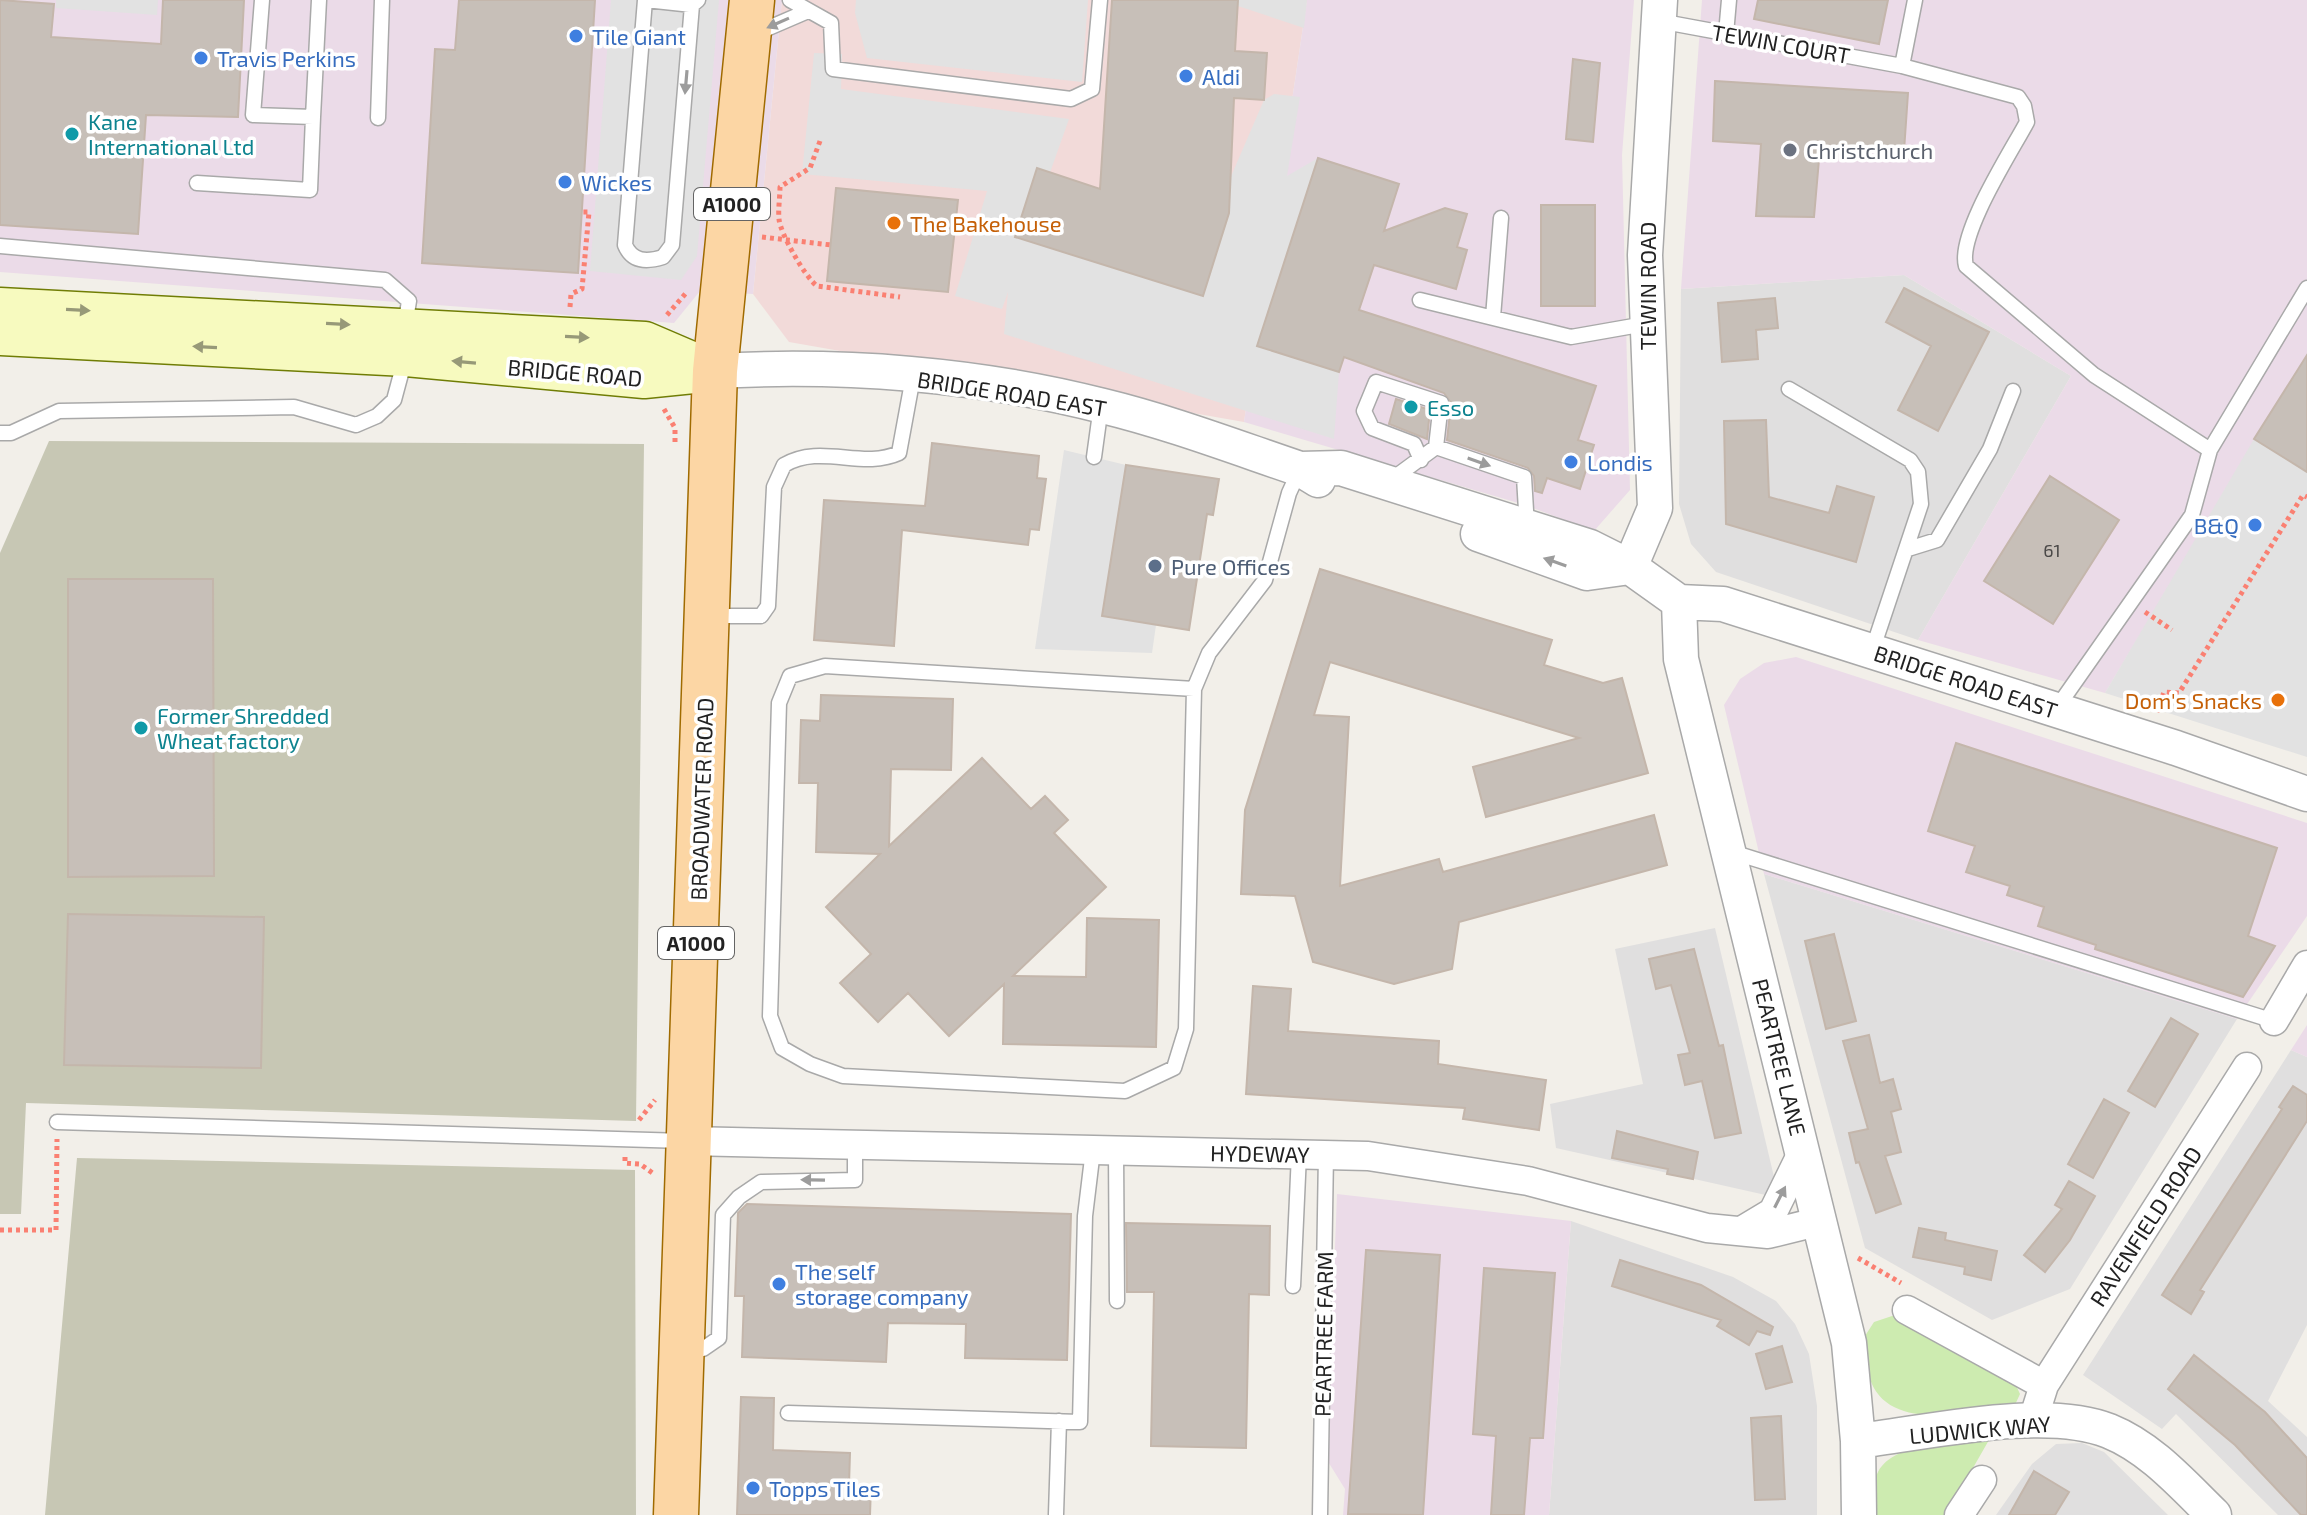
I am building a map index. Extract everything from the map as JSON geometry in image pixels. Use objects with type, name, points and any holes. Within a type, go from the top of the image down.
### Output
[{"type":"main road","name":"A1000","points":[[715,371],[750,18]]},
{"type":"main road","name":"BRIDGE ROAD","points":[[0,307],[405,342],[644,379],[715,371]]},
{"type":"main road","name":"BRIDGE ROAD","points":[[0,336],[405,342]]},
{"type":"main road","name":"BROADWATER ROAD","points":[[676,1515],[715,371]]},
{"type":"street","name":"TEWIN ROAD","points":[[1630,567],[1655,508],[1645,324],[1645,241],[1659,10]]},
{"type":"street","name":"BRIDGE ROAD EAST","points":[[715,371],[792,367],[913,377],[978,383],[1101,405],[1300,469],[1331,488],[1466,529],[1587,573],[1630,567]]},
{"type":"street","name":"BRIDGE ROAD EAST","points":[[1300,469],[1341,468],[1590,547],[1630,567],[1679,602],[1723,604],[2149,740],[2307,794]]},
{"type":"street","name":"PEARTREE LANE","points":[[1679,602],[1681,659],[1849,1343],[1858,1441],[1859,1515]]},
{"type":"street","points":[[2274,1021],[2307,965]]},
{"type":"street","name":"RAVENFIELD ROAD","points":[[2033,1420],[2044,1385],[2247,1067]]},
{"type":"street","name":"HYDEWAY","points":[[688,1141],[1368,1156],[1528,1181],[1694,1225],[1768,1234],[1821,1221]]},
{"type":"street","points":[[1743,1230],[1773,1212],[1803,1151]]},
{"type":"street","points":[[1909,1300],[2044,1385]]},
{"type":"street","name":"LUDWICK WAY","points":[[1858,1441],[2033,1420],[2068,1422],[2108,1431],[2152,1456],[2214,1515]]},
{"type":"street","points":[[1959,1515],[1982,1480]]},
{"type":"lane","points":[[262,0],[253,115],[313,117]]},
{"type":"lane","points":[[197,183],[310,190],[319,0]]},
{"type":"lane","points":[[378,118],[382,0]]},
{"type":"lane","points":[[645,0],[695,2],[672,245],[663,257],[639,259],[629,253],[625,245],[645,0]]},
{"type":"lane","points":[[790,0],[831,23],[833,69],[1071,99],[1092,89],[1100,0]]},
{"type":"lane","points":[[1726,34],[1729,0]]},
{"type":"lane","points":[[1902,66],[1915,0]]},
{"type":"lane","name":"TEWIN COURT","points":[[1659,10],[1726,34],[1902,66],[2018,97],[2024,106],[2027,122],[1972,228],[1963,255],[1966,266],[2094,375],[2210,450]]},
{"type":"lane","points":[[750,18],[808,11]]},
{"type":"lane","points":[[1493,317],[1501,218]]},
{"type":"lane","points":[[0,246],[385,280],[409,301],[394,400],[377,416],[356,425],[294,407],[59,411],[11,433],[0,433]]},
{"type":"lane","points":[[2056,710],[2192,515],[2210,450],[2307,288]]},
{"type":"lane","points":[[1420,300],[1571,337],[1645,324]]},
{"type":"lane","points":[[708,616],[761,616],[768,606],[774,487],[784,465],[813,454],[873,459],[899,453],[913,377]]},
{"type":"lane","points":[[1387,483],[1421,460],[1436,447],[1441,403],[1376,382],[1364,411],[1372,428],[1414,444],[1421,460]]},
{"type":"lane","points":[[1789,389],[1910,460],[1918,472],[1921,504],[1872,651]]},
{"type":"lane","points":[[1908,549],[1937,540],[1990,449],[2013,391]]},
{"type":"lane","points":[[1094,457],[1101,405]]},
{"type":"lane","points":[[1436,447],[1524,477],[1527,527]]},
{"type":"lane","points":[[1194,689],[825,666],[790,676],[779,703],[770,1016],[782,1048],[810,1064],[843,1076],[906,1080],[1125,1091],[1174,1068],[1186,1029],[1194,689],[1209,653],[1265,580],[1289,493],[1300,469]]},
{"type":"lane","points":[[1727,851],[2274,1021]]},
{"type":"lane","points":[[57,1122],[688,1141]]},
{"type":"lane","points":[[682,1350],[703,1349],[719,1338],[723,1215],[739,1197],[761,1182],[855,1180],[855,1144]]},
{"type":"lane","points":[[1105,1150],[1117,1301]]},
{"type":"lane","points":[[788,1413],[1080,1422],[1085,1216],[1105,1150]]},
{"type":"lane","points":[[1293,1286],[1312,1154]]},
{"type":"lane","name":"PEARTREE FARM","points":[[1312,1154],[1320,1515]]},
{"type":"lane","points":[[1056,1514],[1059,1421]]},
{"type":"path","points":[[820,141],[810,168],[780,187],[779,223],[806,278],[817,286],[900,297]]},
{"type":"path","points":[[570,320],[571,294],[582,289],[589,212],[582,212]]},
{"type":"path","points":[[761,237],[831,245]]},
{"type":"path","points":[[2149,740],[2164,692],[2179,693],[2303,495],[2307,497]]},
{"type":"path","points":[[2130,603],[2172,630]]},
{"type":"path","points":[[0,1230],[56,1230],[57,1122]]},
{"type":"path","points":[[1851,1253],[1909,1300]]},
{"type":"shaded area","points":[[0,0],[782,0],[753,294],[700,291],[674,323],[0,272]]},
{"type":"shaded area","points":[[56,0],[158,0],[157,15],[56,8]]},
{"type":"shaded area","points":[[611,0],[719,0],[697,256],[681,280],[590,271]]},
{"type":"shaded area","points":[[782,0],[1307,0],[1244,422],[789,342],[753,294]]},
{"type":"shaded area","points":[[856,0],[1088,0],[1082,82],[867,58],[855,13]]},
{"type":"shaded area","points":[[1238,0],[1307,0],[1304,28],[1238,6]]},
{"type":"shaded area","points":[[1307,0],[1634,0],[1622,155],[1630,490],[1594,531],[1525,505],[1244,422]]},
{"type":"shaded area","points":[[1702,0],[2307,0],[2307,355],[2105,693],[1918,640],[2071,376],[1904,275],[1681,289]]},
{"type":"shaded area","points":[[814,53],[842,54],[841,89],[1069,119],[1026,240],[1202,296],[1229,213],[1229,181],[1264,100],[1274,94],[1300,97],[1287,176],[1318,158],[1258,346],[1339,372],[1334,439],[1004,334],[1008,292],[1002,309],[955,296],[987,191],[802,174]]},
{"type":"shaded area","points":[[1904,275],[2071,376],[1918,640],[1716,572],[1691,544],[1679,504],[1681,289]]},
{"type":"shaded area","name":"B&Q","points":[[2254,439],[2307,472],[2307,757],[2105,693]]},
{"type":"shaded area","points":[[49,441],[644,444],[636,1121],[26,1103],[21,1214],[0,1214],[0,553]]},
{"type":"shaded area","points":[[1064,450],[1126,465],[1102,616],[1156,625],[1152,653],[1035,649]]},
{"type":"shaded area","points":[[1796,657],[2307,823],[2307,916],[2237,1019],[1764,874],[1724,705],[1740,679],[1764,663]]},
{"type":"shaded area","points":[[1764,874],[2237,1019],[2070,1289],[1992,1320],[1865,1248]]},
{"type":"shaded area","points":[[1715,928],[1779,1198],[1556,1148],[1550,1104],[1643,1084],[1615,949]]},
{"type":"shaded area","points":[[2307,1025],[2307,1057],[2291,1050]]},
{"type":"shaded area","points":[[2291,1050],[2307,1057],[2307,1325],[2268,1401],[2307,1437],[2307,1515],[2278,1515],[2176,1414],[2162,1429],[2083,1375]]},
{"type":"shaded area","points":[[77,1158],[635,1170],[636,1515],[45,1515]]},
{"type":"shaded area","points":[[1337,1194],[1571,1221],[1549,1515],[1343,1515],[1345,1489],[1327,1460]]},
{"type":"shaded area","points":[[1571,1221],[1733,1277],[1776,1301],[1795,1324],[1809,1354],[1817,1406],[1817,1515],[1549,1515]]},
{"type":"shaded area","points":[[2082,1443],[2104,1452],[2168,1515],[1996,1515],[2032,1464],[2056,1444]]},
{"type":"green space","points":[[1892,1316],[1902,1317],[2014,1381],[2020,1394],[2014,1407],[1931,1415],[1911,1413],[1893,1406],[1878,1394],[1869,1376],[1863,1339],[1874,1322]]},
{"type":"green space","points":[[1989,1440],[1946,1515],[1872,1515],[1874,1482],[1878,1472],[1898,1454],[1928,1446]]},
{"type":"building","name":"Kane International Ltd","points":[[0,0],[54,4],[51,37],[161,44],[163,0],[244,0],[238,117],[146,115],[138,234],[0,225]]},
{"type":"building","points":[[459,0],[595,0],[578,273],[422,263],[435,49],[455,50]]},
{"type":"building","points":[[1112,0],[1238,0],[1235,51],[1267,53],[1264,100],[1234,98],[1229,213],[1203,296],[1015,237],[1037,168],[1100,189]]},
{"type":"building","points":[[1758,0],[1888,0],[1879,44],[1754,19]]},
{"type":"building","points":[[1573,59],[1600,63],[1593,142],[1566,139]]},
{"type":"building","name":"Christchurch","points":[[1715,81],[1908,93],[1904,151],[1820,148],[1814,217],[1756,216],[1761,144],[1713,141]]},
{"type":"building","points":[[1318,158],[1399,184],[1384,231],[1445,208],[1467,214],[1457,247],[1467,250],[1456,289],[1374,265],[1359,310],[1596,386],[1578,440],[1594,445],[1580,489],[1547,478],[1542,493],[1535,491],[1534,476],[1528,468],[1447,440],[1451,403],[1444,393],[1344,357],[1339,372],[1257,346]]},
{"type":"building","name":"The Bakehouse","points":[[836,188],[958,200],[948,292],[827,281]]},
{"type":"building","points":[[1541,205],[1595,205],[1595,306],[1541,306]]},
{"type":"building","points":[[1904,288],[1989,332],[1938,431],[1898,410],[1931,346],[1886,322]]},
{"type":"building","points":[[1775,298],[1778,328],[1756,330],[1758,359],[1722,362],[1718,303]]},
{"type":"building","points":[[2307,355],[2307,472],[2254,439]]},
{"type":"building","points":[[1396,399],[1430,410],[1427,439],[1389,424]]},
{"type":"building","points":[[1766,420],[1769,497],[1829,513],[1837,486],[1874,497],[1856,562],[1726,524],[1724,421]]},
{"type":"building","points":[[932,443],[1039,456],[1037,478],[1046,479],[1039,530],[1030,529],[1028,545],[902,530],[894,646],[814,640],[824,500],[925,506]]},
{"type":"building","name":"Pure Offices","points":[[1126,465],[1219,479],[1213,515],[1207,514],[1189,630],[1102,616]]},
{"type":"building","points":[[2050,476],[2119,520],[2053,624],[1984,581]]},
{"type":"building","points":[[1320,569],[1552,640],[1544,665],[1603,683],[1622,678],[1648,773],[1486,817],[1473,767],[1579,738],[1330,662],[1314,715],[1349,717],[1340,886],[1439,859],[1443,872],[1654,815],[1667,865],[1459,922],[1452,969],[1394,984],[1313,962],[1295,896],[1241,894],[1245,810]]},
{"type":"building","name":"Former Shredded Wheat factory","points":[[68,579],[213,579],[214,876],[68,877]]},
{"type":"building","points":[[821,695],[953,699],[951,770],[891,769],[889,846],[982,758],[1031,809],[1045,796],[1068,820],[1054,833],[1106,887],[1013,976],[1086,977],[1087,918],[1159,920],[1156,1047],[1003,1044],[1004,984],[949,1036],[908,993],[878,1022],[840,983],[871,954],[826,907],[880,854],[816,852],[818,783],[799,783],[801,720],[820,721]]},
{"type":"building","points":[[1956,743],[2277,848],[2248,936],[2275,946],[2243,997],[2095,949],[2096,945],[2038,926],[2044,907],[2007,895],[2010,886],[1966,872],[1975,846],[1928,831]]},
{"type":"building","points":[[68,914],[264,917],[261,1068],[64,1065]]},
{"type":"building","points":[[1834,934],[1856,1021],[1826,1029],[1805,941]]},
{"type":"building","points":[[1694,949],[1719,1046],[1723,1045],[1741,1133],[1715,1138],[1702,1081],[1685,1085],[1678,1055],[1690,1053],[1671,985],[1656,989],[1649,959]]},
{"type":"building","points":[[1253,986],[1291,989],[1288,1031],[1439,1041],[1438,1064],[1546,1080],[1539,1130],[1463,1119],[1465,1108],[1246,1094]]},
{"type":"building","points":[[2171,1018],[2198,1034],[2155,1107],[2128,1091]]},
{"type":"building","points":[[1869,1035],[1880,1083],[1893,1079],[1901,1109],[1891,1112],[1901,1152],[1885,1156],[1901,1204],[1876,1213],[1859,1162],[1856,1163],[1849,1133],[1868,1129],[1843,1041]]},
{"type":"building","points":[[2293,1086],[2307,1095],[2307,1121],[2200,1290],[2204,1292],[2191,1314],[2162,1295],[2282,1109],[2279,1107]]},
{"type":"building","points":[[2104,1099],[2129,1113],[2093,1178],[2068,1164]]},
{"type":"building","points":[[1617,1131],[1698,1152],[1693,1179],[1667,1174],[1668,1169],[1612,1158]]},
{"type":"building","points":[[2069,1181],[2095,1196],[2070,1240],[2045,1272],[2024,1255],[2062,1209],[2055,1205]]},
{"type":"building","points":[[747,1204],[1071,1214],[1067,1360],[965,1358],[966,1324],[888,1323],[886,1362],[742,1357],[744,1296],[735,1296],[738,1213]]},
{"type":"building","points":[[1126,1223],[1270,1226],[1269,1295],[1249,1294],[1246,1448],[1151,1446],[1154,1292],[1127,1292]]},
{"type":"building","points":[[1919,1228],[1946,1233],[1945,1240],[1997,1251],[1991,1280],[1964,1274],[1965,1267],[1913,1257]]},
{"type":"building","points":[[1366,1250],[1440,1255],[1423,1515],[1348,1514]]},
{"type":"building","points":[[1620,1260],[1701,1285],[1773,1327],[1770,1335],[1757,1331],[1749,1345],[1717,1326],[1721,1320],[1612,1286]]},
{"type":"building","points":[[1484,1268],[1555,1273],[1543,1438],[1530,1438],[1524,1515],[1491,1515],[1496,1436],[1473,1434]]},
{"type":"building","points":[[1782,1346],[1792,1382],[1766,1389],[1756,1354]]},
{"type":"building","points":[[2194,1355],[2265,1412],[2307,1458],[2307,1515],[2301,1515],[2235,1445],[2168,1389]]},
{"type":"building","points":[[741,1397],[774,1398],[773,1450],[850,1453],[849,1485],[871,1485],[870,1515],[737,1515]]},
{"type":"building","points":[[1781,1416],[1785,1499],[1755,1500],[1751,1418]]},
{"type":"building","points":[[2034,1471],[2069,1492],[2055,1515],[2009,1515]]},
{"type":"place","name":"Tile Giant","points":[[576,36]]},
{"type":"place","name":"Travis Perkins","points":[[201,58]]},
{"type":"place","name":"Aldi","points":[[1186,76]]},
{"type":"place","name":"Kane International Ltd","points":[[72,134]]},
{"type":"place","name":"Christchurch","points":[[1790,150]]},
{"type":"place","name":"Wickes","points":[[565,182]]},
{"type":"place","name":"The Bakehouse","points":[[894,223]]},
{"type":"place","name":"Esso","points":[[1411,407]]},
{"type":"place","name":"Londis","points":[[1571,462]]},
{"type":"place","name":"B&Q","points":[[2255,525]]},
{"type":"place","name":"Pure Offices","points":[[1155,566]]},
{"type":"place","name":"Dom's Snacks","points":[[2278,700]]},
{"type":"place","name":"Former Shredded Wheat factory","points":[[141,728]]},
{"type":"place","name":"The self storage company","points":[[779,1284]]},
{"type":"place","name":"Topps Tiles","points":[[753,1488]]}]
